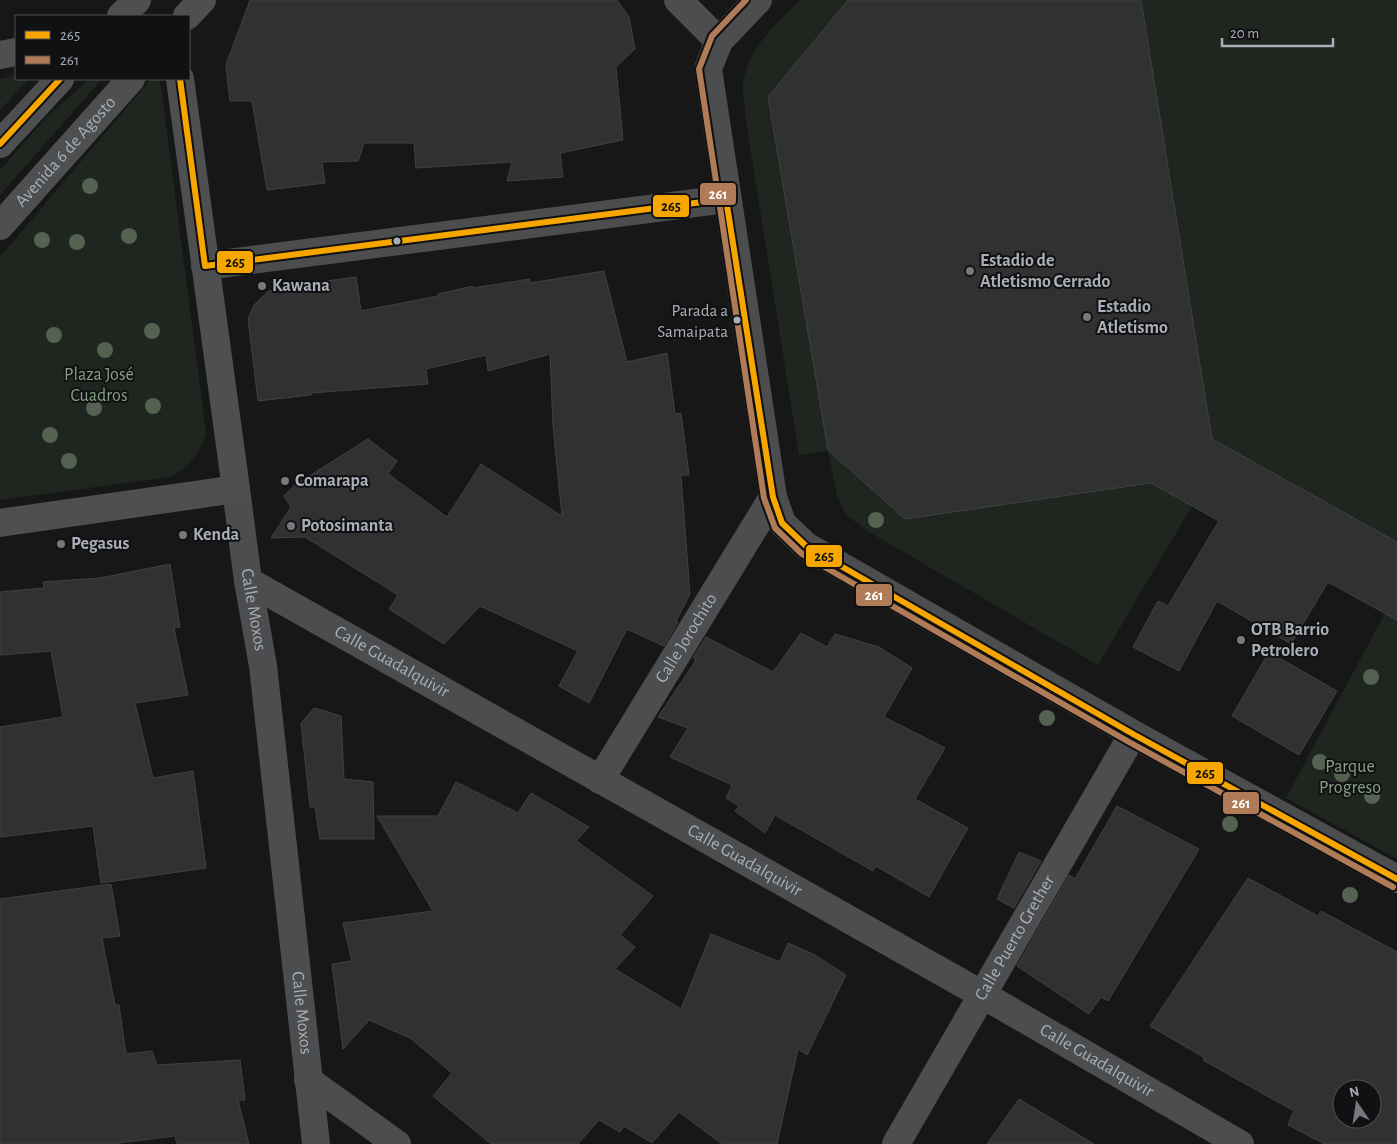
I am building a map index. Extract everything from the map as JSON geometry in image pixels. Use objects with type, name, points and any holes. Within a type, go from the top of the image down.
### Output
[{"type":"main road","points":[[122,15],[137,0]]},
{"type":"main road","points":[[188,15],[202,0]]},
{"type":"main road","points":[[0,55],[15,52]]},
{"type":"main road","points":[[0,144],[59,80]]},
{"type":"main road","name":"Avenida 6 de Agosto","points":[[0,226],[130,80]]},
{"type":"main road","name":"Calle Moxos","points":[[180,80],[236,489]]},
{"type":"main road","points":[[0,523],[236,489]]},
{"type":"street","points":[[678,0],[720,41]]},
{"type":"street","points":[[758,0],[720,41],[708,69],[772,498],[782,523],[806,546],[1134,734],[1397,879]]},
{"type":"street","points":[[205,266],[726,199]]},
{"type":"street","name":"Calle Moxos","points":[[236,489],[248,581],[263,666],[316,1144]]},
{"type":"street","name":"Calle Jorochito","points":[[600,780],[772,498]]},
{"type":"street","name":"Calle Guadalquivir","points":[[248,581],[983,994],[1240,1144]]},
{"type":"street","name":"Calle Puerto Grether","points":[[896,1144],[1134,734]]},
{"type":"street","points":[[308,1080],[397,1144]]},
{"type":"green space","name":"Estadio Atletismo","points":[[800,0],[1397,0],[1397,859],[1286,798],[1385,613],[1192,506],[1098,665],[869,532],[845,514],[837,495],[828,451],[799,455],[745,115],[743,86],[748,65],[759,44]]},
{"type":"green space","points":[[15,75],[15,80],[28,80],[0,110],[0,79]]},
{"type":"green space","points":[[88,80],[101,80],[0,195],[0,170],[44,120]]},
{"type":"green space","name":"Plaza José Cuadros","points":[[150,80],[160,80],[206,432],[201,447],[194,458],[171,477],[0,500],[0,257]]},
{"type":"building","points":[[250,0],[617,0],[629,17],[635,49],[616,67],[623,140],[560,153],[563,177],[507,181],[512,162],[416,168],[414,143],[364,143],[358,161],[322,162],[325,183],[267,190],[252,101],[230,101],[226,65]]},
{"type":"building","name":"Estadio de Atletismo Cerrado","points":[[848,0],[1141,0],[1212,439],[1397,542],[1397,620],[1328,582],[1291,644],[1217,601],[1179,671],[1133,647],[1158,601],[1168,606],[1219,521],[1151,483],[905,519],[828,450],[768,97]]},
{"type":"building","points":[[604,271],[627,362],[667,353],[675,414],[681,413],[689,475],[681,475],[690,594],[676,621],[678,622],[664,646],[627,629],[589,703],[559,686],[578,651],[480,606],[444,644],[389,609],[398,595],[305,537],[271,538],[291,507],[284,496],[295,485],[368,439],[397,461],[388,474],[447,517],[481,464],[562,516],[553,426],[550,354],[488,371],[486,355],[426,369],[428,384],[311,393],[311,395],[258,401],[248,319],[254,305],[269,291],[289,286],[356,277],[361,311],[438,296],[438,294],[473,286],[473,288],[530,279],[530,283]]},
{"type":"building","points":[[170,564],[180,627],[174,628],[188,695],[135,703],[153,778],[193,771],[206,868],[101,883],[93,826],[0,837],[0,727],[63,717],[51,651],[0,655],[0,592],[44,588],[43,582],[100,578]]},
{"type":"building","points":[[801,633],[827,647],[835,634],[879,647],[912,668],[884,717],[945,748],[915,799],[968,828],[929,897],[876,866],[873,871],[775,815],[765,833],[735,811],[739,806],[726,798],[732,785],[670,757],[688,728],[658,717],[696,660],[693,658],[706,637],[773,672]]},
{"type":"building","points":[[1269,652],[1337,691],[1299,755],[1232,716]]},
{"type":"building","points":[[314,708],[341,716],[344,779],[373,782],[374,839],[320,839],[315,807],[310,807],[301,723]]},
{"type":"building","points":[[456,782],[518,813],[531,793],[589,827],[576,841],[653,896],[620,935],[635,947],[615,969],[681,1009],[711,934],[780,962],[788,943],[815,955],[846,975],[807,1055],[798,1049],[777,1144],[722,1144],[679,1112],[652,1143],[624,1126],[620,1132],[599,1120],[578,1144],[491,1144],[433,1096],[452,1073],[410,1038],[369,1020],[343,1049],[332,964],[352,961],[343,923],[433,911],[377,816],[438,816]]},
{"type":"building","points":[[1117,806],[1199,849],[1108,1001],[1101,997],[1089,1014],[1017,966],[1069,875],[1075,879]]},
{"type":"building","points":[[1019,852],[1041,861],[1014,908],[997,899]]},
{"type":"building","points":[[1248,878],[1318,916],[1321,911],[1397,952],[1397,1144],[1324,1144],[1288,1125],[1294,1111],[1203,1060],[1205,1058],[1150,1026]]},
{"type":"building","points":[[111,884],[120,936],[102,938],[115,1005],[119,1005],[126,1054],[152,1051],[157,1065],[240,1060],[245,1100],[238,1100],[249,1144],[177,1144],[175,1136],[111,1144],[0,1144],[0,899]]},
{"type":"building","points":[[1019,1099],[1094,1144],[987,1144]]},
{"type":"transit line","name":"261","points":[[746,0],[712,36],[699,69],[764,498],[775,528],[802,554],[1129,742],[1393,887]]},
{"type":"transit line","name":"265","points":[[0,144],[59,80]]},
{"type":"transit line","name":"265","points":[[180,80],[205,266],[726,199],[773,497],[782,523],[806,546],[1133,734],[1397,879]]},
{"type":"place","name":"Estadio de Atletismo Cerrado","points":[[970,271]]},
{"type":"place","name":"Kawana","points":[[262,286]]},
{"type":"place","name":"Estadio Atletismo","points":[[1087,317]]},
{"type":"place","name":"Parada a Samaipata","points":[[737,320]]},
{"type":"place","name":"Comarapa","points":[[285,481]]},
{"type":"place","name":"Potosimanta","points":[[291,526]]},
{"type":"place","name":"Kenda","points":[[183,535]]},
{"type":"place","name":"Pegasus","points":[[61,544]]},
{"type":"place","name":"OTB Barrio Petrolero","points":[[1241,640]]},
{"type":"park label","name":"Parque Progreso","points":[[1350,778]]}]
